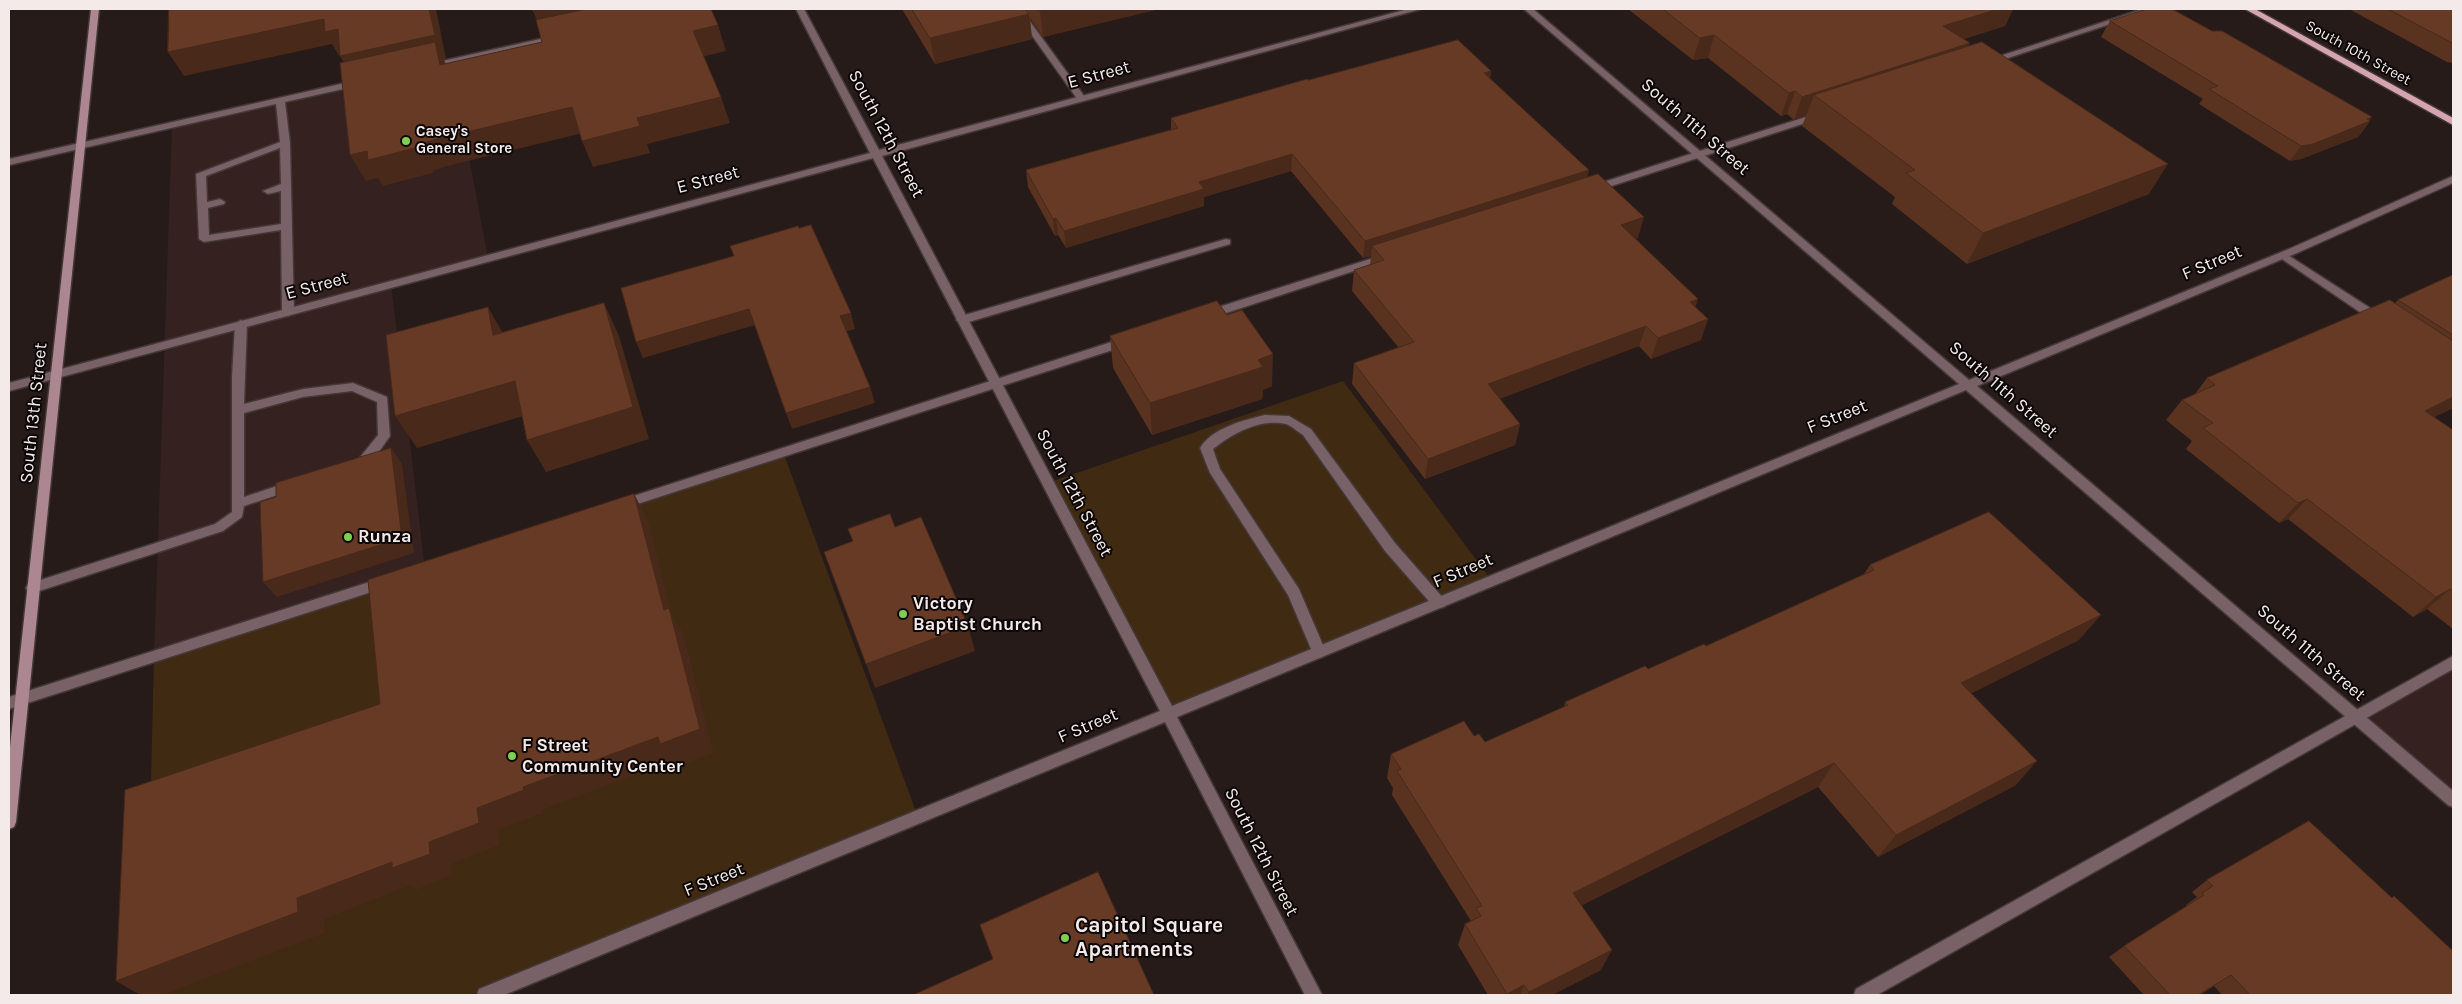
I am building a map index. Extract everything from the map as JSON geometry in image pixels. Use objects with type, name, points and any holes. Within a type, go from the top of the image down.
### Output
[{"type":"main road","name":"South 13th Street","points":[[9,822],[15,702],[33,588],[95,9]]},
{"type":"main road","name":"South 10th Street","points":[[2249,9],[2453,122]]},
{"type":"street","name":"South 12th Street","points":[[800,9],[1314,995]]},
{"type":"street","points":[[1017,9],[1081,98]]},
{"type":"street","name":"E Street","points":[[9,387],[1417,9]]},
{"type":"street","name":"South 11th Street","points":[[1528,9],[2453,800]]},
{"type":"street","points":[[1980,64],[2152,9]]},
{"type":"street","points":[[423,68],[564,37]]},
{"type":"street","points":[[9,162],[368,81]]},
{"type":"street","points":[[280,101],[285,143],[288,312]]},
{"type":"street","points":[[1584,192],[1828,113]]},
{"type":"street","points":[[285,143],[201,174],[204,239],[287,226]]},
{"type":"street","name":"F Street","points":[[485,995],[2283,255],[2453,179]]},
{"type":"street","points":[[268,190],[286,186]]},
{"type":"street","points":[[202,206],[220,202]]},
{"type":"street","points":[[962,320],[1226,242]]},
{"type":"street","points":[[1198,318],[1396,254]]},
{"type":"street","points":[[2283,255],[2390,326]]},
{"type":"street","points":[[33,588],[219,528],[238,514],[238,410],[241,324]]},
{"type":"street","points":[[613,508],[1142,336]]},
{"type":"street","points":[[238,410],[303,392],[353,387],[383,400],[384,436],[361,464],[344,470]]},
{"type":"street","points":[[1318,652],[1294,593],[1214,470],[1206,448],[1223,433],[1256,422],[1288,420],[1306,432],[1385,541],[1439,603]]},
{"type":"street","points":[[239,503],[300,484]]},
{"type":"street","points":[[15,702],[397,578]]},
{"type":"street","points":[[1862,995],[2357,718],[2453,662]]},
{"type":"shaded area","points":[[451,62],[488,258],[391,284],[425,569],[154,656],[172,125]]},
{"type":"shaded area","points":[[1343,381],[1492,581],[1168,714],[1048,483]]},
{"type":"shaded area","name":"F Street Community Center","points":[[783,452],[918,817],[485,995],[146,995],[154,656]]},
{"type":"shaded area","points":[[2453,662],[2453,800],[2357,718]]},
{"type":"building","points":[[169,9],[429,9],[435,35],[340,56],[338,29],[325,32],[324,19],[168,52]]},
{"type":"building","points":[[587,9],[711,9],[718,25],[693,31],[721,97],[637,118],[640,126],[582,141],[572,107],[433,140],[419,145],[419,147],[368,160],[367,151],[350,155],[340,63],[435,42],[440,65],[542,42],[536,20]]},
{"type":"building","points":[[912,9],[1025,9],[1029,14],[930,38]]},
{"type":"building","points":[[1663,9],[1998,9],[1943,26],[1970,43],[1802,97],[1795,91],[1789,93],[1714,35],[1700,38]]},
{"type":"building","points":[[2147,9],[2172,9],[2212,31],[2222,31],[2372,117],[2367,119],[2370,121],[2313,144],[2301,146],[2209,89],[2218,86],[2110,21]]},
{"type":"building","points":[[2388,9],[2453,9],[2453,43]]},
{"type":"building","points":[[1458,40],[1491,71],[1484,73],[1589,170],[1365,241],[1292,154],[1199,182],[1204,189],[1064,231],[1056,218],[1053,219],[1026,170],[1178,128],[1171,118],[1307,79]]},
{"type":"building","points":[[1982,42],[2168,164],[1983,233],[1906,173],[1915,170],[1814,95]]},
{"type":"building","points":[[1598,174],[1644,217],[1621,225],[1698,299],[1690,302],[1708,319],[1658,338],[1646,326],[1488,384],[1520,424],[1428,459],[1354,363],[1414,342],[1354,270],[1384,260],[1372,246]]},
{"type":"building","points":[[811,225],[851,313],[840,316],[870,387],[786,413],[749,309],[636,342],[621,288],[734,256],[730,246],[798,226],[799,228]]},
{"type":"building","points":[[2453,275],[2453,335],[2398,300]]},
{"type":"building","points":[[2390,300],[2453,341],[2453,397],[2425,411],[2453,430],[2453,591],[2450,589],[2436,597],[2307,499],[2298,503],[2203,428],[2213,423],[2182,400],[2215,385],[2207,378]]},
{"type":"building","points":[[1217,301],[1227,315],[1242,310],[1273,354],[1258,360],[1263,367],[1150,403],[1110,336]]},
{"type":"building","points":[[604,303],[633,407],[527,440],[515,381],[395,416],[386,335],[488,307],[493,335]]},
{"type":"building","name":"Runza","points":[[391,448],[402,538],[263,582],[260,502],[276,497],[276,483]]},
{"type":"building","name":"F Street Community Center","points":[[634,494],[664,610],[669,608],[700,729],[660,744],[658,737],[523,787],[524,790],[477,808],[479,823],[429,842],[430,854],[392,868],[392,862],[297,898],[298,912],[116,981],[125,790],[380,704],[368,580]]},
{"type":"building","points":[[1989,512],[2101,615],[1961,683],[2037,761],[1896,835],[1834,763],[1573,893],[1612,950],[1529,992],[1524,985],[1507,994],[1465,924],[1481,916],[1476,908],[1482,906],[1397,771],[1401,769],[1391,754],[1464,721],[1474,736],[1479,734],[1485,742],[1568,705],[1565,702],[1645,666],[1648,669],[1704,644],[1706,646],[1874,570],[1870,565]]},
{"type":"building","name":"Victory Baptist Church","points":[[890,514],[895,527],[921,517],[968,626],[866,664],[824,552],[853,541],[848,529]]},
{"type":"building","points":[[2309,821],[2392,898],[2394,896],[2453,951],[2453,995],[2250,995],[2231,975],[2198,995],[2170,995],[2124,946],[2204,895],[2202,893],[2213,886],[2207,880]]},
{"type":"building","name":"Capitol Square Apartments","points":[[1098,872],[1154,995],[913,995],[993,959],[980,925]]},
{"type":"place","name":"Casey's General Store","points":[[406,141]]},
{"type":"place","name":"Runza","points":[[348,537]]},
{"type":"place","name":"Victory Baptist Church","points":[[903,614]]},
{"type":"place","name":"F Street Community Center","points":[[512,756]]},
{"type":"place","name":"Capitol Square Apartments","points":[[1065,938]]}]
